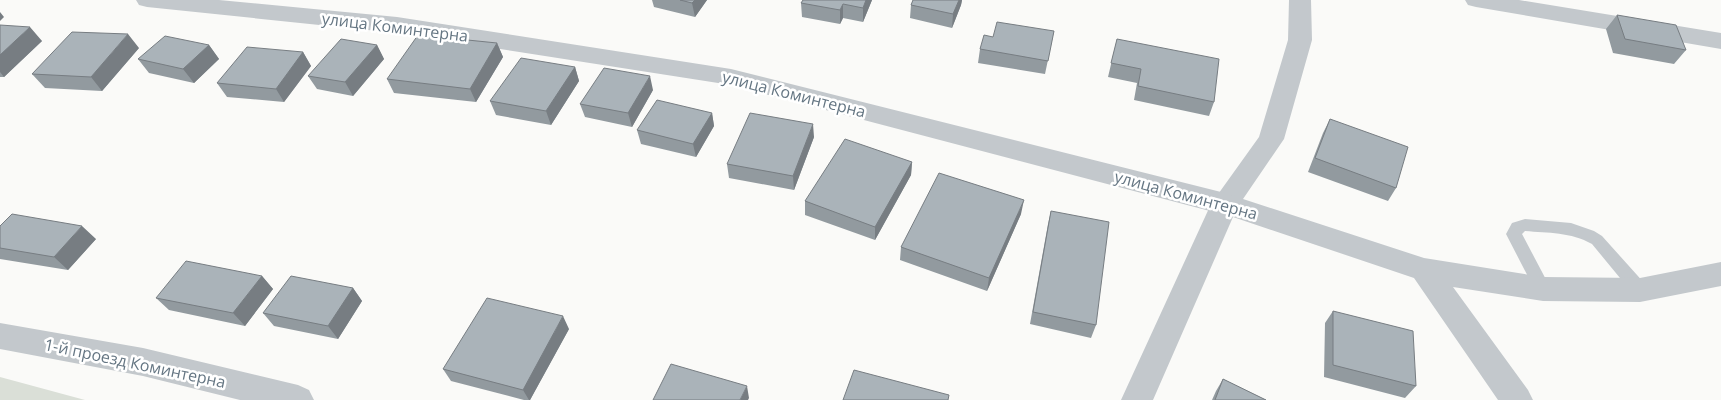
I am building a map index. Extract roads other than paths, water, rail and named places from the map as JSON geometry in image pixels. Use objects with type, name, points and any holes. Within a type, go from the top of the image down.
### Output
[{"type":"street","name":"улица Коминтерна","points":[[147,0],[397,25],[732,77],[1225,204],[1424,270],[1543,289],[1640,290],[1721,274]]},
{"type":"street","points":[[1137,400],[1225,204],[1271,139],[1300,40],[1300,0]]},
{"type":"street","points":[[1476,0],[1721,41]]},
{"type":"street","points":[[1424,270],[1517,400]]},
{"type":"street","name":"1-й проезд Коминтерна","points":[[0,336],[143,362],[298,400]]},
{"type":"lane","points":[[1543,289],[1514,234],[1517,227],[1525,225],[1576,229],[1589,234],[1597,240],[1640,290]]}]
